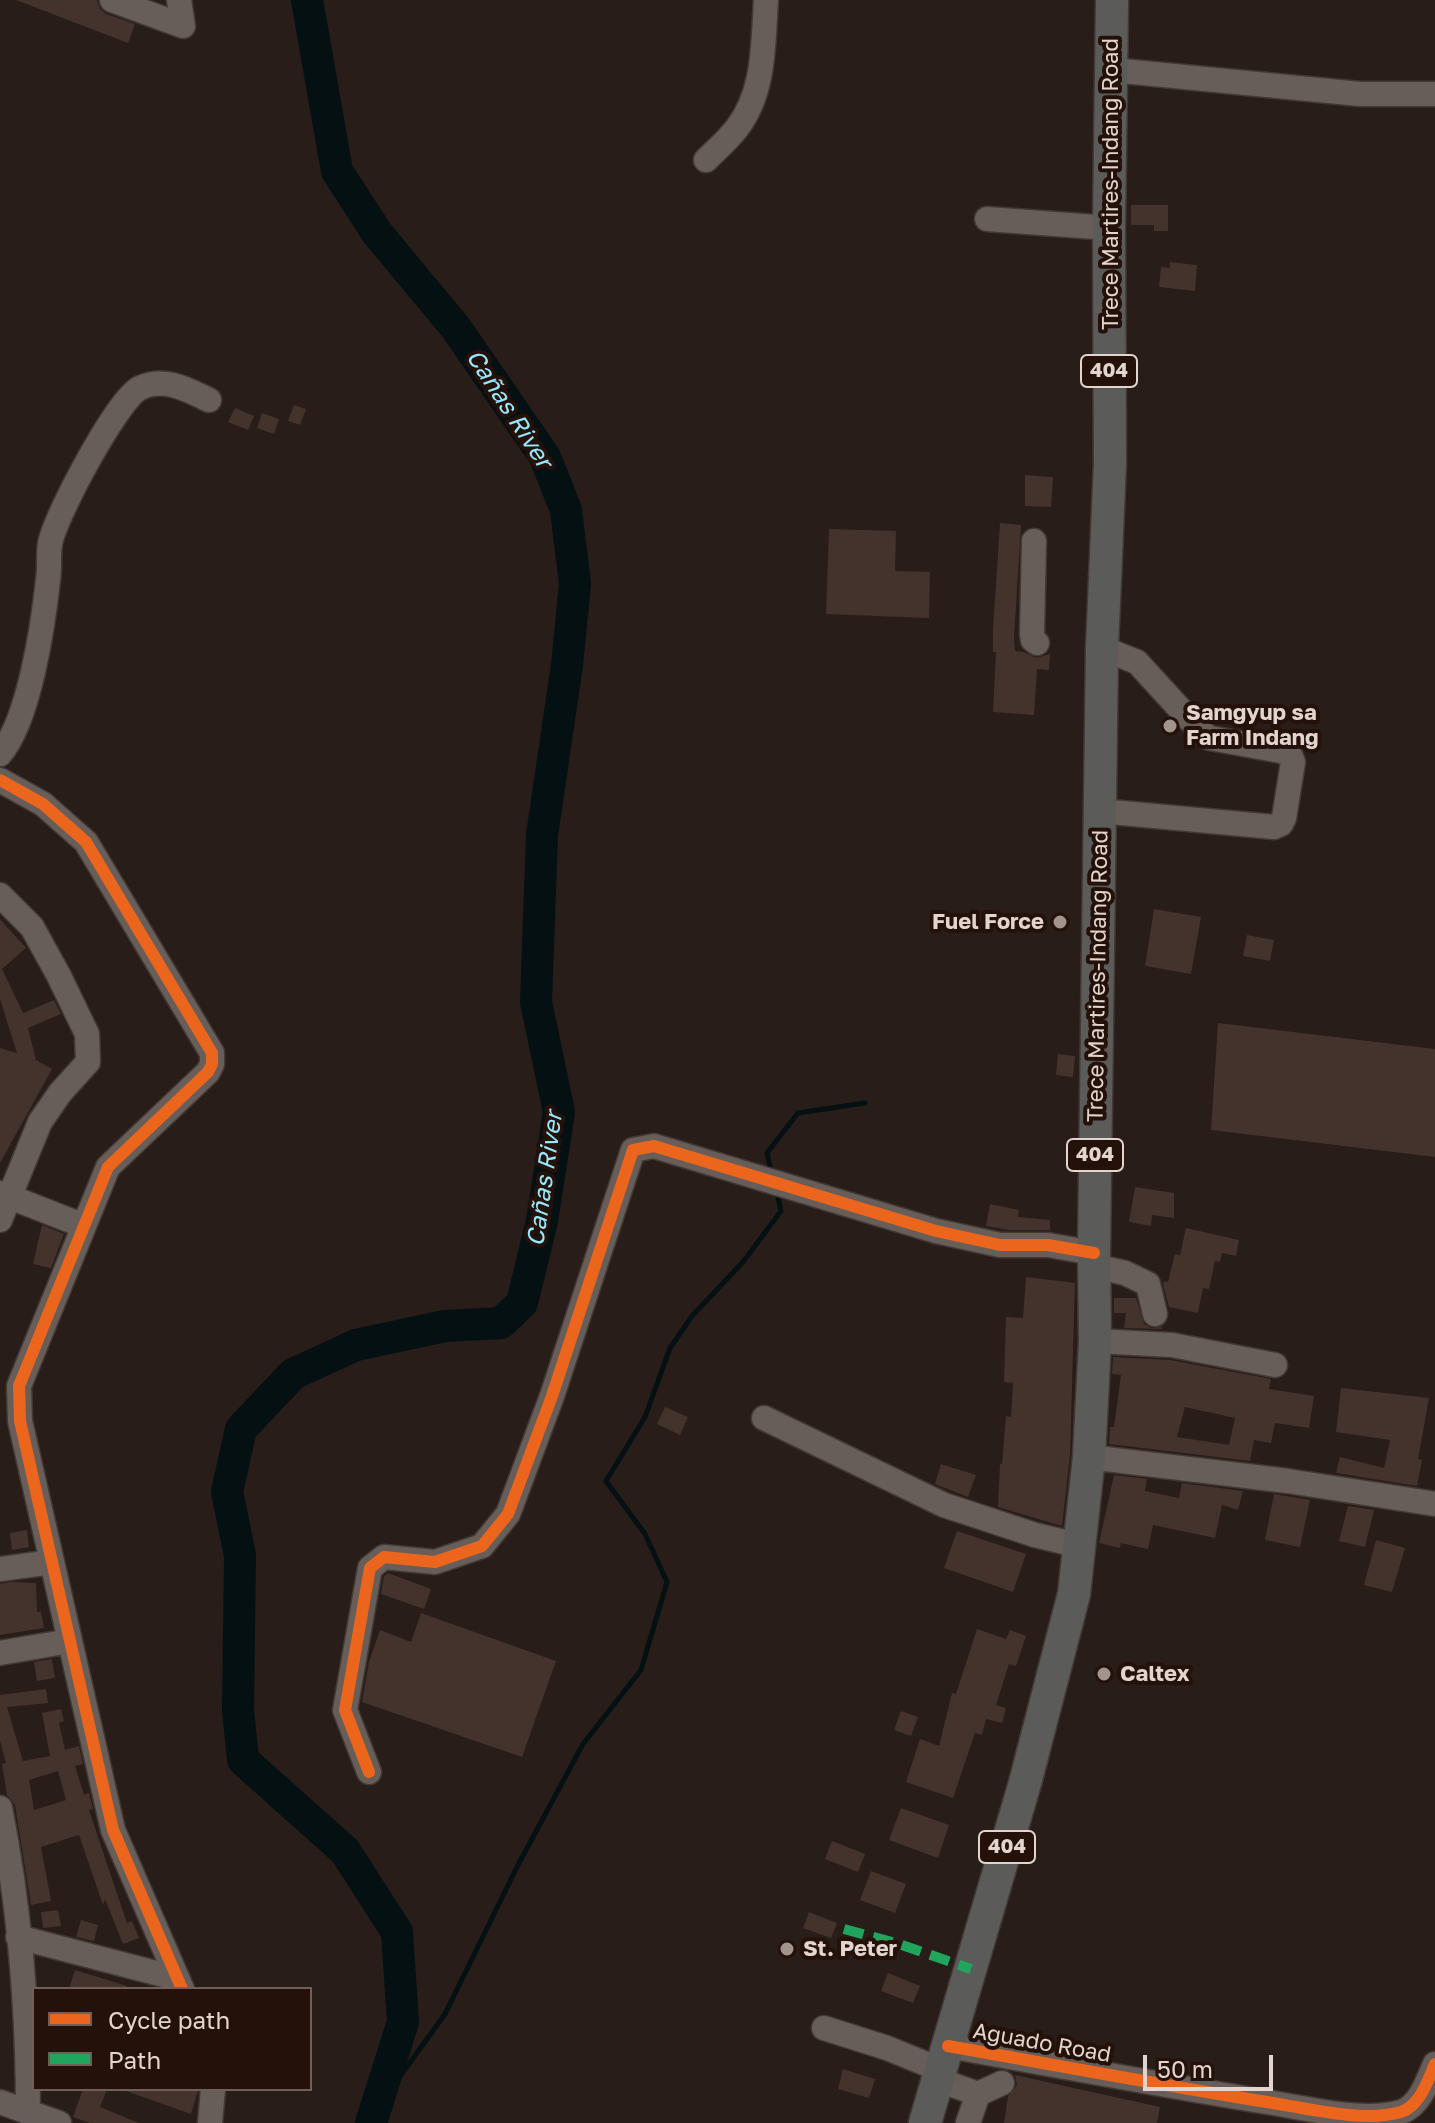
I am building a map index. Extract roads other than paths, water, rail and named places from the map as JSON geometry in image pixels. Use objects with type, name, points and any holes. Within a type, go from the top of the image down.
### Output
[{"type":"main road","name":"Trece Martires-Indang Road","points":[[925,2123],[1055,1674],[1074,1594],[1089,1457],[1095,1341],[1102,648],[1110,463],[1112,0]]},
{"type":"street","points":[[112,0],[183,26],[179,0]]},
{"type":"street","points":[[706,160],[738,127],[754,98],[761,67],[766,0]]},
{"type":"street","points":[[1112,70],[1360,94],[1435,94]]},
{"type":"street","points":[[987,219],[1109,228]]},
{"type":"street","points":[[0,754],[10,743],[23,716],[49,579],[50,544],[56,522],[120,408],[137,388],[152,384],[174,385],[209,400]]},
{"type":"street","points":[[1034,541],[1032,634],[1037,643]]},
{"type":"street","points":[[1100,811],[1274,827],[1281,824],[1284,818],[1293,762],[1290,755],[1281,751],[1210,738],[1137,662],[1102,648]]},
{"type":"street","points":[[0,780],[43,804],[86,842],[212,1053],[208,1072],[108,1167],[19,1386],[20,1421],[113,1830],[179,1984]]},
{"type":"street","points":[[0,895],[32,927],[59,976],[87,1034],[88,1062],[60,1093],[40,1122],[5,1195],[0,1220]]},
{"type":"street","points":[[369,1772],[345,1710],[370,1568],[384,1557],[435,1562],[482,1546],[508,1514],[552,1396],[633,1150],[654,1146],[936,1231],[1000,1245],[1048,1245],[1094,1260],[1148,1284],[1155,1314]]},
{"type":"street","points":[[5,1195],[84,1226]]},
{"type":"street","points":[[1095,1341],[1172,1345],[1275,1365]]},
{"type":"street","points":[[764,1418],[944,1505],[1035,1535],[1081,1546]]},
{"type":"street","points":[[1089,1457],[1288,1481],[1435,1504]]},
{"type":"street","points":[[0,1569],[52,1562]]},
{"type":"street","points":[[0,1653],[70,1641]]},
{"type":"street","points":[[0,1808],[31,2030],[28,2113]]},
{"type":"street","points":[[18,1937],[179,1984]]},
{"type":"street","points":[[824,2028],[943,2066],[978,2094]]},
{"type":"street","name":"Aguado Road","points":[[943,2066],[1182,2088],[1342,2114],[1385,2115],[1404,2111],[1416,2102],[1435,2064]]},
{"type":"street","points":[[968,2123],[978,2094],[1002,2083]]},
{"type":"street","points":[[210,2123],[213,2091]]},
{"type":"street","points":[[0,2102],[59,2123]]},
{"type":"waterway","name":"Cañas River","points":[[307,0],[337,171],[377,233],[456,328],[545,457],[566,510],[575,584],[567,665],[542,835],[536,1002],[559,1112],[542,1221],[522,1303],[501,1323],[445,1326],[356,1345],[293,1374],[241,1429],[227,1492],[240,1555],[238,1710],[243,1760],[345,1851],[397,1932],[403,2022],[371,2123]]},
{"type":"waterway","points":[[772,1175],[767,1153],[798,1113],[865,1103]]},
{"type":"waterway","points":[[373,2114],[445,2014],[518,1865],[583,1744],[641,1670],[667,1582],[645,1534],[606,1481],[645,1417],[670,1348],[692,1316],[743,1262],[781,1211],[776,1189]]},
{"type":"place","name":"Samgyup sa Farm Indang","points":[[1170,726]]},
{"type":"place","name":"Fuel Force","points":[[1060,922]]},
{"type":"place","name":"Caltex","points":[[1104,1674]]},
{"type":"place","name":"St. Peter","points":[[787,1949]]}]
